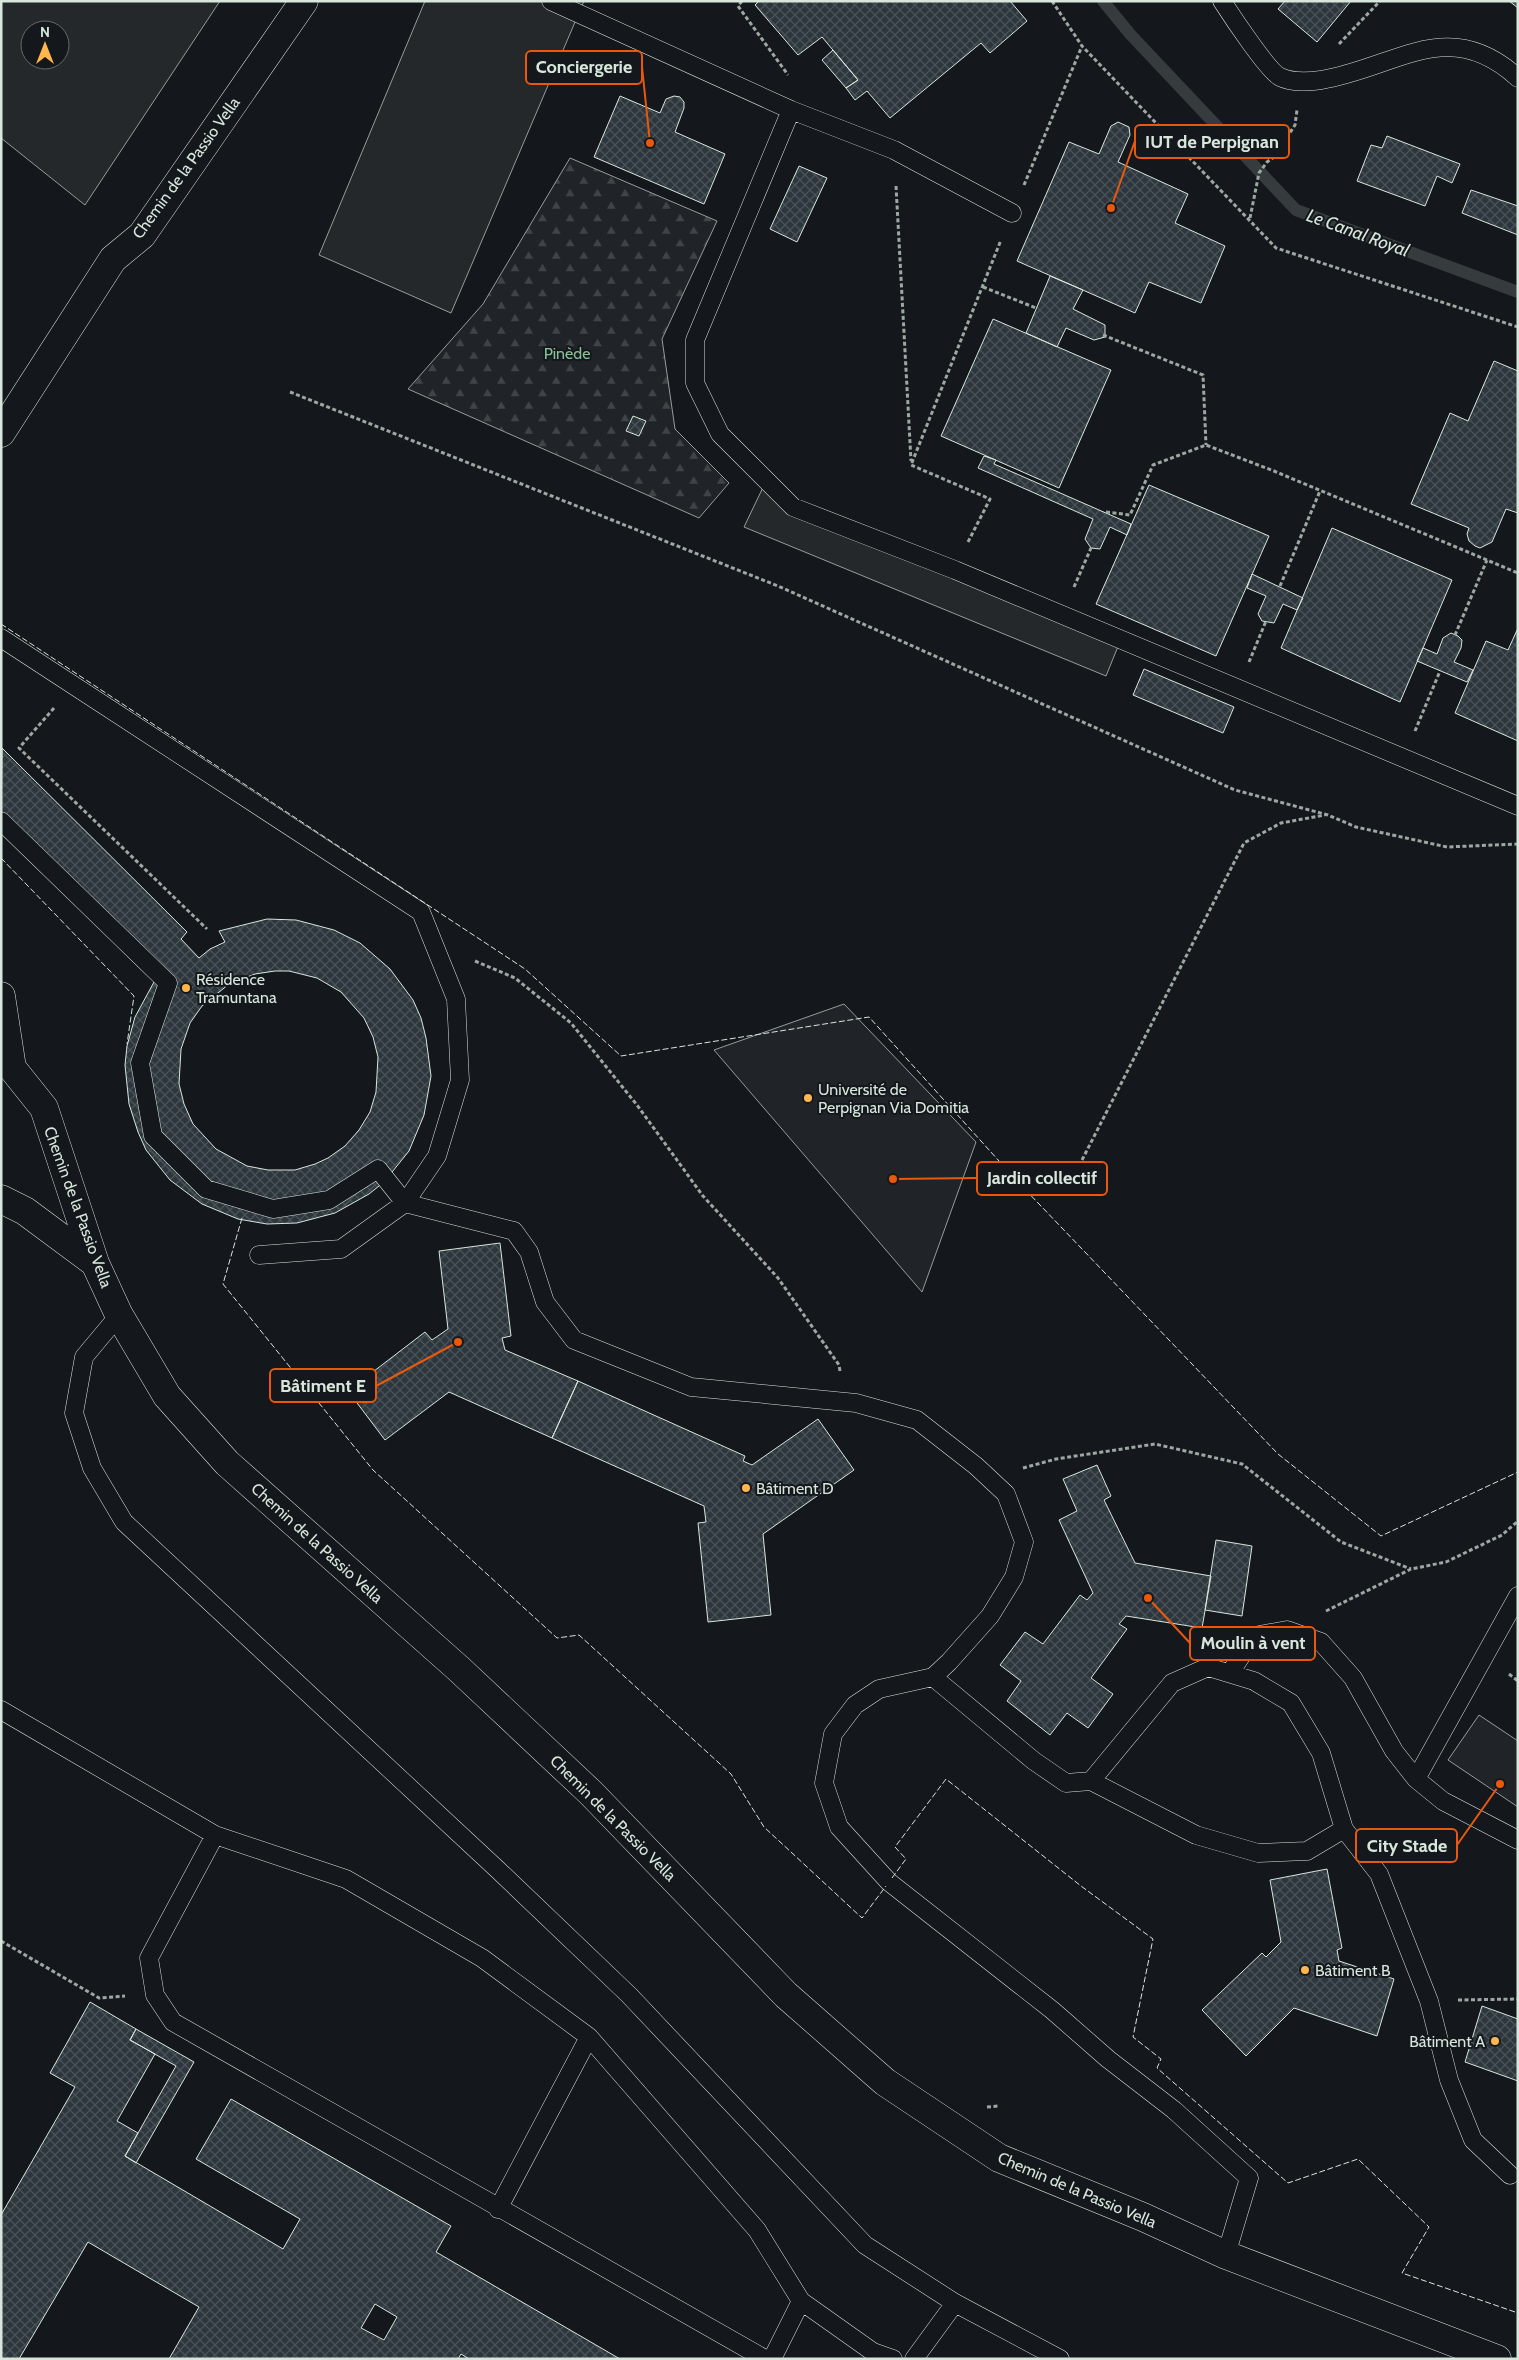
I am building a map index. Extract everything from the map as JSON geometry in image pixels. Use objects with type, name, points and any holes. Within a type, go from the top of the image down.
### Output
[{"type":"street","name":"Chemin de la Passio Vella","points":[[1,432],[113,259],[142,235],[304,1]]},
{"type":"street","name":"Chemin de la Passio Vella","points":[[1,996],[6,1067],[44,1108],[95,1263],[119,1315],[167,1396],[227,1463],[473,1682],[591,1793],[786,1995],[885,2082],[999,2158],[1143,2217],[1226,2255],[1497,2359]]},
{"type":"street","points":[[1,1199],[25,1212],[95,1263]]},
{"type":"lane","points":[[551,1],[791,110],[894,150],[1012,213]]},
{"type":"lane","points":[[1222,1],[1252,44],[1278,76],[1302,82],[1341,76],[1426,48],[1461,47],[1488,54],[1518,78]]},
{"type":"lane","points":[[791,110],[695,340],[695,383],[720,434],[793,507],[955,570],[1404,760],[1518,806]]},
{"type":"lane","points":[[1,638],[421,912],[435,945],[456,999],[460,1080],[436,1156],[405,1203],[341,1249],[259,1255]]},
{"type":"lane","points":[[1,821],[168,983],[140,1063],[153,1136],[206,1189],[274,1210],[330,1200],[378,1169],[405,1203],[514,1231],[529,1252],[545,1302],[574,1340],[692,1386],[856,1403],[917,1420],[976,1466],[1006,1494],[1024,1542],[1014,1577],[990,1616],[933,1678],[879,1689],[854,1705],[833,1734],[824,1783],[839,1827],[889,1882],[1052,2010],[1108,2059],[1174,2110],[1249,2178],[1226,2255]]},
{"type":"lane","points":[[119,1315],[84,1357],[74,1412],[92,1468],[124,1522],[498,1869],[629,1995],[865,2245],[955,2302],[1060,2359]]},
{"type":"lane","points":[[1416,1779],[1518,1596]]},
{"type":"lane","points":[[1230,1674],[1254,1636],[1287,1630],[1321,1642],[1352,1678],[1394,1751],[1416,1779],[1443,1801],[1518,1840]]},
{"type":"lane","points":[[1091,1781],[1172,1683],[1208,1667],[1254,1681],[1291,1703],[1321,1753],[1344,1829],[1379,1874],[1429,2001],[1449,2080],[1473,2140],[1510,2175]]},
{"type":"lane","points":[[933,1678],[1034,1761],[1066,1783],[1091,1781],[1196,1834],[1258,1853],[1307,1851],[1344,1829]]},
{"type":"lane","points":[[1,1710],[214,1834],[346,1879],[482,1958],[589,2037],[757,2230],[801,2300],[873,2352],[893,2359]]},
{"type":"lane","points":[[214,1834],[149,1958],[155,1995],[173,2022],[498,2209],[765,2359]]},
{"type":"lane","points":[[498,2209],[589,2037]]},
{"type":"lane","points":[[772,2359],[801,2300]]},
{"type":"lane","points":[[914,2359],[955,2302]]},
{"type":"path","points":[[742,1],[738,6],[822,122]]},
{"type":"path","points":[[1052,1],[1082,46],[1250,218],[1276,248],[1518,327]]},
{"type":"path","points":[[911,465],[1012,213],[1082,46]]},
{"type":"path","points":[[1250,218],[1261,168],[1274,157],[1295,125],[1302,82]]},
{"type":"path","points":[[894,150],[911,465]]},
{"type":"path","points":[[983,287],[1036,308]]},
{"type":"path","points":[[1102,335],[1203,375],[1206,445]]},
{"type":"path","points":[[290,392],[778,586],[1235,790],[1328,815],[1356,827],[1447,847],[1518,844]]},
{"type":"path","points":[[1106,512],[1130,514],[1153,465],[1206,445],[1320,490],[1518,573]]},
{"type":"path","points":[[911,465],[990,499],[955,570]]},
{"type":"path","points":[[1280,586],[1320,490]]},
{"type":"path","points":[[1062,615],[1091,548]]},
{"type":"path","points":[[1455,635],[1487,560]]},
{"type":"path","points":[[1238,689],[1266,621]]},
{"type":"path","points":[[1404,760],[1440,671]]},
{"type":"path","points":[[74,686],[19,748],[207,929]]},
{"type":"path","points":[[1082,1160],[1244,843],[1281,823],[1328,815]]},
{"type":"path","points":[[435,945],[515,978],[571,1023],[637,1105],[703,1196],[778,1278],[839,1365],[846,1402]]},
{"type":"path","points":[[989,1478],[1056,1459],[1155,1444],[1242,1464],[1341,1542],[1411,1569]]},
{"type":"path","points":[[1287,1630],[1411,1569],[1446,1562],[1502,1535],[1518,1521]]},
{"type":"path","points":[[1,1941],[99,1998],[155,1995]]},
{"type":"path","points":[[1429,2001],[1518,1999]]},
{"type":"green space","name":"Pinède","points":[[570,158],[717,221],[662,339],[675,429],[729,483],[699,518],[408,389],[483,304]]},
{"type":"green space","points":[[844,1004],[976,1142],[922,1292],[714,1050]]},
{"type":"green space","points":[[1479,1715],[1518,1741],[1518,1807],[1448,1760]]},
{"type":"shaded area","points":[[1,1],[220,1],[85,205],[1,138]]},
{"type":"shaded area","points":[[425,1],[584,1],[451,313],[319,255]]},
{"type":"shaded area","points":[[767,479],[793,507],[1121,639],[1106,676],[744,527]]},
{"type":"building","points":[[759,1],[1010,1],[1027,21],[990,53],[981,43],[890,118],[867,91],[855,100],[846,88],[858,80],[822,37],[798,55],[755,5]]},
{"type":"building","points":[[1285,1],[1351,1],[1317,42],[1278,9]]},
{"type":"building","points":[[1509,1],[1518,1],[1518,8]]},
{"type":"building","points":[[833,50],[858,80],[846,88],[822,60]]},
{"type":"building","points":[[620,96],[660,113],[666,99],[674,96],[680,97],[684,102],[684,108],[675,132],[725,154],[704,204],[594,157]]},
{"type":"building","points":[[1118,122],[1129,127],[1130,135],[1118,162],[1188,194],[1175,223],[1225,246],[1201,303],[1149,282],[1135,313],[1017,261],[1069,142],[1099,154],[1111,126]]},
{"type":"building","points":[[1387,136],[1460,164],[1452,183],[1437,176],[1425,206],[1357,181],[1371,145],[1382,148]]},
{"type":"building","points":[[799,166],[827,178],[797,242],[770,229]]},
{"type":"building","points":[[1471,190],[1518,206],[1518,235],[1462,213]]},
{"type":"building","points":[[1050,276],[1083,290],[1073,309],[1105,325],[1105,337],[1094,340],[1066,328],[1057,347],[1026,333]]},
{"type":"building","points":[[993,319],[1111,370],[1059,488],[941,436]]},
{"type":"building","points":[[1494,361],[1518,371],[1518,513],[1506,509],[1492,542],[1480,548],[1469,541],[1467,534],[1469,528],[1411,504],[1450,413],[1468,421]]},
{"type":"building","points":[[633,416],[646,421],[639,436],[626,431]]},
{"type":"building","points":[[984,456],[996,460],[994,464],[1131,524],[1127,535],[1110,527],[1100,549],[1091,548],[1085,539],[1093,519],[978,468]]},
{"type":"building","points":[[1149,485],[1269,536],[1216,656],[1096,604]]},
{"type":"building","points":[[1332,528],[1452,580],[1400,702],[1281,648]]},
{"type":"building","points":[[1252,574],[1303,598],[1297,610],[1283,604],[1274,623],[1262,621],[1258,614],[1266,596],[1247,588]]},
{"type":"building","points":[[1518,628],[1518,741],[1455,713],[1486,641],[1508,650]]},
{"type":"building","points":[[1451,633],[1462,640],[1461,648],[1454,662],[1473,670],[1467,682],[1417,661],[1423,648],[1437,654],[1443,638]]},
{"type":"building","points":[[1144,669],[1234,707],[1223,733],[1133,695]]},
{"type":"building","name":"Résidence Tramuntana","points":[[2,748],[187,932],[181,939],[199,958],[210,949],[225,942],[219,931],[267,919],[296,920],[334,930],[360,943],[390,969],[413,1000],[421,1018],[426,1038],[431,1076],[424,1115],[409,1151],[384,1182],[369,1194],[335,1213],[297,1223],[267,1224],[238,1219],[202,1204],[170,1180],[146,1150],[138,1132],[129,1104],[125,1065],[127,1046],[135,1017],[154,982],[1,831]],"holes":[[[289,971],[317,978],[341,992],[364,1018],[373,1037],[378,1057],[376,1092],[370,1112],[359,1130],[345,1146],[328,1158],[315,1164],[295,1170],[268,1170],[247,1166],[216,1149],[193,1124],[184,1104],[179,1084],[181,1049],[190,1023],[202,1006],[229,984],[255,974]]]},
{"type":"building","points":[[500,1243],[511,1336],[502,1338],[505,1350],[578,1381],[552,1438],[449,1392],[385,1440],[348,1391],[425,1332],[432,1340],[448,1329],[439,1251]]},
{"type":"building","name":"Bâtiment D","points":[[578,1381],[745,1456],[743,1461],[752,1465],[818,1419],[854,1470],[763,1534],[771,1615],[708,1622],[698,1523],[706,1522],[704,1506],[552,1438]]},
{"type":"building","points":[[1097,1465],[1111,1496],[1104,1500],[1135,1563],[1211,1576],[1202,1628],[1126,1616],[1119,1624],[1127,1629],[1091,1678],[1113,1694],[1088,1728],[1067,1713],[1050,1735],[1007,1701],[1021,1681],[1000,1665],[1025,1632],[1043,1644],[1080,1595],[1087,1600],[1093,1593],[1059,1520],[1077,1511],[1063,1479]]},
{"type":"building","points":[[1216,1540],[1252,1546],[1242,1616],[1205,1610]]},
{"type":"building","name":"Bâtiment B","points":[[1327,1869],[1342,1948],[1337,1950],[1339,1961],[1394,1979],[1377,2036],[1294,2008],[1246,2056],[1202,2010],[1262,1953],[1266,1957],[1281,1942],[1270,1880]]},
{"type":"building","points":[[90,2002],[136,2029],[130,2040],[155,2054],[117,2121],[138,2133],[125,2156],[283,2249],[300,2219],[196,2159],[231,2099],[451,2226],[436,2252],[620,2359],[469,2359],[461,2354],[458,2359],[169,2359],[199,2307],[88,2242],[19,2359],[1,2359],[1,2215],[75,2087],[50,2073]],"holes":[[[375,2304],[397,2317],[384,2340],[361,2328]]]},
{"type":"building","name":"Bâtiment A","points":[[1482,2006],[1518,2019],[1518,2081],[1465,2062]]},
{"type":"building","points":[[136,2029],[194,2062],[136,2163],[125,2156],[176,2066],[130,2040]]},
{"type":"waterway","name":"Le Canal Royal","points":[[1103,1],[1130,34],[1296,210],[1518,292]]},
{"type":"fence","points":[[1,624],[525,969],[621,1056],[869,1017],[1018,1182],[1278,1454],[1381,1536],[1518,1472]]},
{"type":"fence","points":[[1,858],[134,996],[127,1044]]},
{"type":"fence","points":[[242,1218],[223,1284],[373,1470],[557,1638],[579,1635],[731,1774],[764,1827],[862,1918],[886,1886]]},
{"type":"fence","points":[[892,1878],[906,1859],[895,1847],[946,1779],[1081,1886],[1153,1939],[1133,2037],[1161,2059],[1157,2068],[1288,2183],[1358,2159],[1429,2227],[1402,2273],[1518,2313]]},
{"type":"place","name":"Conciergerie","points":[[650,143]]},
{"type":"place","name":"IUT de Perpignan","points":[[1111,208]]},
{"type":"place","name":"Résidence Tramuntana","points":[[186,988]]},
{"type":"place","name":"Université de Perpignan Via Domitia","points":[[808,1098]]},
{"type":"place","name":"Jardin collectif","points":[[893,1179]]},
{"type":"place","name":"Bâtiment E","points":[[458,1342]]},
{"type":"place","name":"Bâtiment D","points":[[746,1488]]},
{"type":"place","name":"Moulin à vent","points":[[1148,1598]]},
{"type":"place","name":"City Stade","points":[[1500,1784]]},
{"type":"place","name":"Bâtiment B","points":[[1305,1970]]},
{"type":"place","name":"Bâtiment A","points":[[1495,2041]]}]
